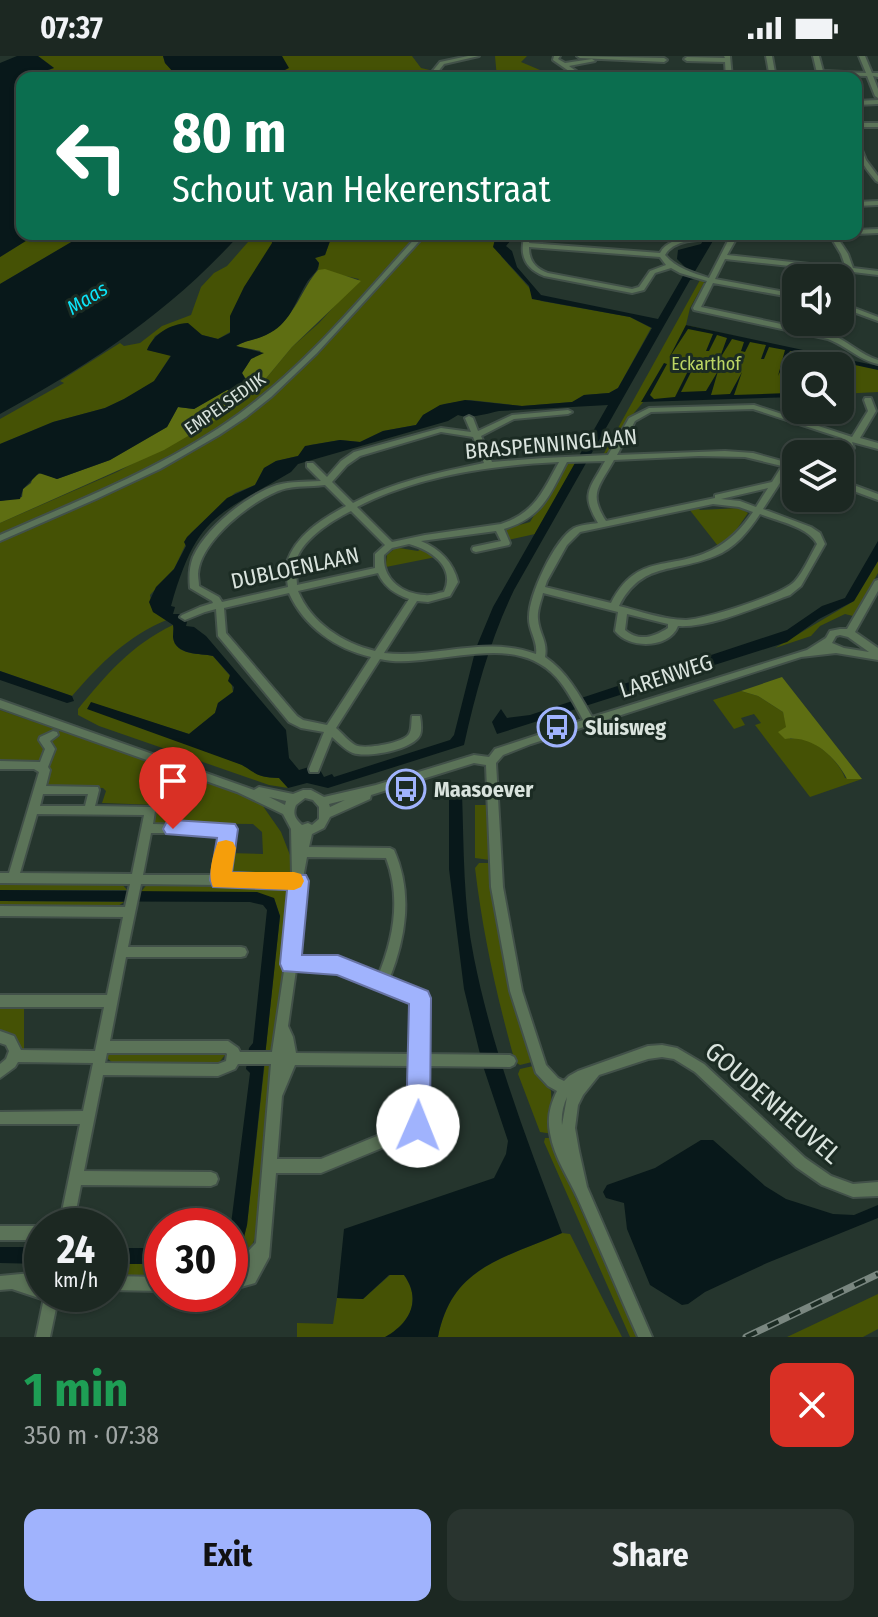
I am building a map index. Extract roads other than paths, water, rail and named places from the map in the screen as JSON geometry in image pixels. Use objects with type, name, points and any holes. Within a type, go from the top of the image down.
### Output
[{"type":"street","points":[[435,56],[442,63]]},
{"type":"street","points":[[435,72],[442,63],[476,56]]},
{"type":"street","points":[[557,56],[555,59],[575,72]]},
{"type":"street","points":[[580,56],[664,58]]},
{"type":"street","points":[[862,56],[878,99]]},
{"type":"street","points":[[565,65],[609,58]]},
{"type":"street","points":[[687,59],[728,58]]},
{"type":"street","points":[[862,75],[878,75]]},
{"type":"street","points":[[862,158],[878,180]]},
{"type":"street","name":"EMPELSEDIJK","points":[[0,538],[176,457],[242,416],[290,375],[417,240]]},
{"type":"street","points":[[527,240],[523,248],[527,260],[537,272],[632,291],[642,289],[652,272],[669,266]]},
{"type":"street","points":[[662,255],[671,243],[678,240]]},
{"type":"street","points":[[732,240],[697,308],[830,337],[845,343],[861,358],[878,362]]},
{"type":"street","points":[[836,240],[849,264]]},
{"type":"street","points":[[526,245],[662,255]]},
{"type":"street","points":[[662,255],[669,266],[684,274],[782,293]]},
{"type":"street","points":[[723,257],[788,264]]},
{"type":"street","points":[[854,271],[878,273]]},
{"type":"street","points":[[854,309],[878,316]]},
{"type":"street","points":[[852,439],[872,411],[868,400]]},
{"type":"street","points":[[603,523],[593,507],[591,494],[636,416],[658,409],[765,408],[878,446]]},
{"type":"street","points":[[220,605],[216,599],[195,588],[192,580],[206,543],[242,509],[278,487],[327,482],[349,458],[441,430],[476,435],[512,417],[568,412]]},
{"type":"street","points":[[469,418],[489,465]]},
{"type":"street","name":"BRASPENNINGLAAN","points":[[292,589],[290,560],[295,549],[314,529],[351,507],[414,483],[489,465],[594,458],[737,454],[782,465]]},
{"type":"street","points":[[409,541],[441,557],[449,567],[453,582],[447,594],[437,599],[413,600],[392,587],[379,570],[378,556],[389,544],[498,527],[526,517],[567,460]]},
{"type":"street","points":[[310,465],[389,544]]},
{"type":"street","points":[[673,622],[673,629],[668,633],[638,642],[629,640],[620,631],[620,590],[631,579],[719,551],[741,532],[782,477]]},
{"type":"street","points":[[713,501],[717,497],[775,484]]},
{"type":"street","points":[[854,488],[878,497]]},
{"type":"street","points":[[539,589],[673,622],[714,618],[777,598],[798,584],[820,550],[819,537],[808,529],[757,509],[735,502],[713,501],[603,523],[569,536],[539,589],[533,622],[542,647],[540,659]]},
{"type":"street","points":[[476,549],[506,543],[498,527]]},
{"type":"street","name":"DUBLOENLAAN","points":[[185,617],[220,605],[379,570]]},
{"type":"street","points":[[850,632],[878,583]]},
{"type":"street","points":[[292,589],[311,620],[325,632],[340,643],[376,657],[401,660],[511,651],[540,659],[564,679],[587,718]]},
{"type":"street","points":[[314,769],[330,729],[413,600]]},
{"type":"street","name":"DUBLOENLAAN","points":[[220,605],[221,634],[293,719],[301,724],[330,729],[353,749],[369,752],[410,741],[416,733],[416,719]]},
{"type":"street","points":[[850,632],[838,631],[833,645],[848,653],[860,647]]},
{"type":"street","points":[[850,632],[860,647],[878,655]]},
{"type":"street","name":"LARENWEG","points":[[326,807],[474,759],[491,762],[504,749],[587,718],[833,645]]},
{"type":"street","points":[[0,704],[241,789],[287,811]]},
{"type":"street","points":[[13,878],[50,749],[44,740],[53,735]]},
{"type":"street","points":[[491,762],[497,887],[510,962],[537,1062],[549,1079],[570,1092],[568,1135],[582,1191],[645,1337]]},
{"type":"street","points":[[0,765],[43,767]]},
{"type":"street","points":[[241,789],[296,799],[311,795],[326,807],[323,821],[308,828],[296,826],[289,819],[287,811]]},
{"type":"street","points":[[40,790],[94,790],[89,810]]},
{"type":"street","points":[[287,811],[296,799]]},
{"type":"street","points":[[33,810],[150,811],[69,1208]]},
{"type":"street","points":[[248,1279],[259,1267],[279,1059],[288,1038],[283,1029],[298,877],[296,826]]},
{"type":"street","points":[[147,828],[228,829],[220,880]]},
{"type":"street","points":[[298,877],[308,828]]},
{"type":"street","points":[[306,852],[390,853],[400,874],[397,939],[382,982]]},
{"type":"street","points":[[0,878],[136,884],[298,877]]},
{"type":"street","points":[[0,925],[2,911],[130,909]]},
{"type":"street","points":[[121,952],[241,952]]},
{"type":"street","points":[[270,1166],[321,1166],[418,1126],[420,998],[338,965],[291,964]]},
{"type":"street","points":[[0,1001],[111,1001]]},
{"type":"street","points":[[0,1037],[13,1043],[15,1056]]},
{"type":"street","points":[[100,1058],[228,1047],[240,1058]]},
{"type":"street","name":"GOUDENHEUVEL","points":[[570,1092],[593,1074],[650,1051],[677,1054],[823,1180],[854,1192],[878,1189]]},
{"type":"street","points":[[0,1072],[15,1056],[100,1058],[218,1070],[240,1058],[510,1061]]},
{"type":"street","points":[[0,1118],[88,1117]]},
{"type":"street","points":[[75,1178],[211,1179]]},
{"type":"street","points":[[0,1233],[24,1233]]},
{"type":"street","points":[[43,1337],[48,1312]]},
{"type":"water","points":[[17,56],[38,56],[54,68],[41,72],[16,72],[16,240],[27,240],[0,257],[0,63]]},
{"type":"water","points":[[163,56],[282,56],[289,68],[286,72],[173,72]]},
{"type":"water","name":"Maas","points":[[75,240],[234,240],[186,288],[128,334],[66,376],[0,414],[0,284]]},
{"type":"water","points":[[272,240],[330,241],[325,255],[315,258],[319,263],[317,269],[281,325],[266,335],[236,346],[264,353],[251,359],[242,373],[250,388],[227,390],[194,409],[178,407],[167,427],[110,460],[57,479],[39,473],[23,489],[20,499],[0,501],[0,444],[53,422],[105,408],[154,381],[171,356],[147,350],[158,335],[169,328],[188,323],[202,335],[218,339],[230,333],[230,316]]},
{"type":"water","points":[[495,240],[511,240],[506,246],[512,251],[517,267],[541,295],[658,319],[687,269],[677,259],[678,250],[701,244],[703,240],[713,240],[694,273],[695,279],[690,280],[514,590],[484,666],[464,745],[328,788],[307,783],[288,788],[279,778],[259,775],[242,765],[87,709],[91,702],[189,734],[215,713],[218,703],[233,692],[234,687],[228,681],[230,675],[213,656],[178,648],[173,637],[173,625],[153,612],[149,602],[156,587],[174,569],[186,546],[184,542],[187,537],[227,498],[255,485],[264,468],[276,461],[298,456],[305,446],[340,440],[360,442],[383,431],[416,425],[423,415],[440,405],[465,400],[522,406],[572,402],[584,395],[609,393],[618,388],[652,328],[630,317],[532,299],[529,286],[493,247]],"holes":[[[608,405],[493,607],[476,648],[454,735],[450,740],[334,777],[332,774],[324,777],[320,770],[309,767],[299,770],[289,758],[286,730],[206,636],[194,627],[186,626],[187,622],[180,614],[173,614],[175,607],[171,606],[190,553],[200,535],[226,510],[291,472],[298,464],[448,421],[458,415]]]},
{"type":"water","points":[[686,325],[812,352],[784,352],[769,347],[764,359],[761,359],[766,345],[750,342],[745,352],[741,351],[744,342],[732,339],[719,360],[727,338],[717,335],[709,351],[706,351],[713,334],[688,329],[669,358]]},
{"type":"water","points":[[854,361],[878,366],[878,370],[854,365]]},
{"type":"water","points":[[664,363],[667,364],[650,395],[654,399],[675,397],[688,371],[691,372],[681,392],[706,391],[718,371],[711,395],[730,394],[742,372],[734,395],[782,393],[782,397],[641,402]]},
{"type":"water","points":[[878,541],[878,561],[854,601],[819,619],[787,642],[497,734],[492,722],[501,709],[507,718],[530,715],[787,630],[822,606],[845,598]]},
{"type":"water","points":[[0,671],[72,696],[74,701],[67,703],[0,680]]},
{"type":"water","points":[[449,792],[462,793],[468,917],[482,993],[512,1097],[562,1233],[483,1268],[468,1280],[455,1294],[445,1313],[438,1337],[385,1337],[401,1325],[411,1310],[409,1284],[404,1275],[389,1275],[363,1299],[337,1298],[344,1229],[494,1178],[506,1154],[508,1141],[483,1066],[464,989],[449,869]]},
{"type":"water","points":[[0,890],[257,892],[274,898],[280,916],[248,1216],[248,1208],[233,1208],[250,1073],[246,1069],[249,1048],[253,1043],[267,910],[263,905],[250,902],[0,901]]},
{"type":"water","points":[[701,1140],[713,1140],[765,1186],[786,1199],[833,1214],[854,1215],[878,1205],[878,1218],[767,1263],[682,1305],[650,1285],[627,1229],[624,1203],[606,1198],[603,1192],[607,1185],[655,1168]]},
{"type":"water","points":[[0,1247],[24,1247],[24,1264],[0,1263]]},
{"type":"water","points":[[128,1248],[144,1248],[144,1264],[128,1264]]},
{"type":"railway","points":[[746,1337],[878,1274]]},
{"type":"place","name":"Sluisweg","points":[[557,727]]},
{"type":"place","name":"Maasoever","points":[[406,789]]},
{"type":"park label","name":"Eckarthof","points":[[706,364]]}]
